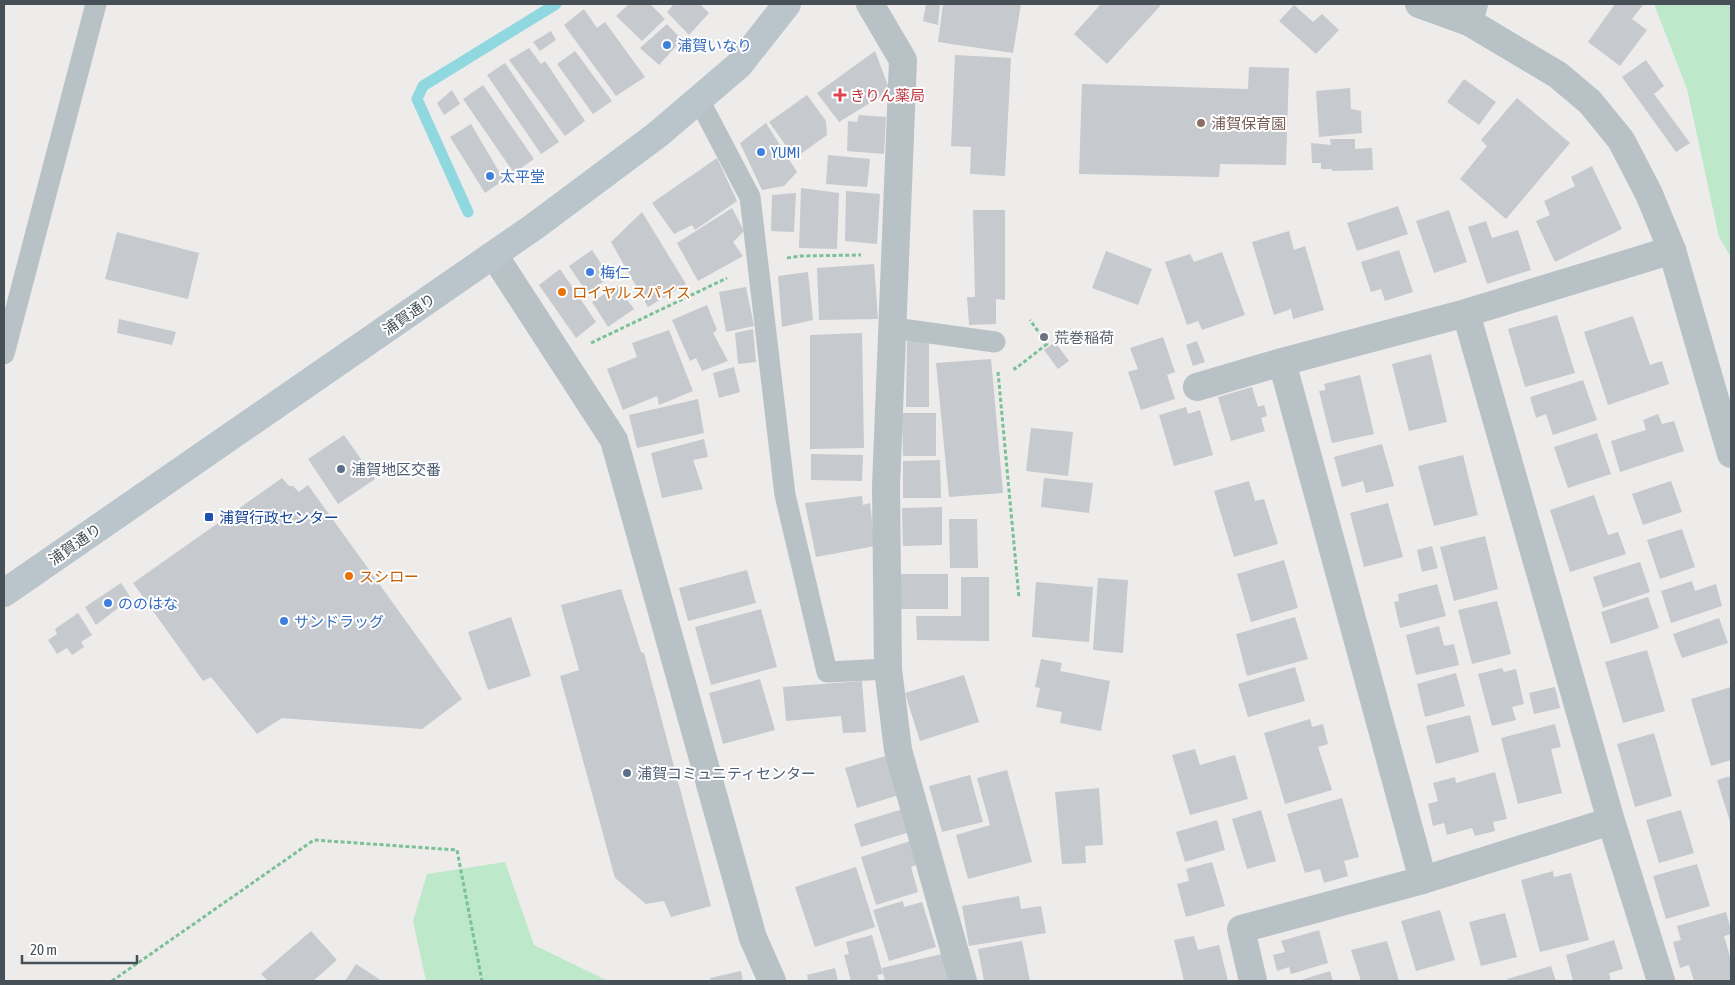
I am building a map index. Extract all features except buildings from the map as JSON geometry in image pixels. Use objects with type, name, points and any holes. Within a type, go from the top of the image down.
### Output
[{"type":"main road","name":"浦賀通り","points":[[4,593],[494,255],[657,135],[739,65],[786,4]]},
{"type":"street","points":[[870,4],[903,60],[894,255],[894,328],[886,486],[888,669],[898,750],[963,981]]},
{"type":"street","points":[[1419,4],[1471,13],[1558,75],[1590,102],[1621,140],[1649,194],[1672,250],[1731,454]]},
{"type":"street","points":[[1197,387],[1282,362],[1466,313],[1672,250]]},
{"type":"street","points":[[494,255],[614,440],[753,938],[772,981]]},
{"type":"street","points":[[1466,313],[1610,821],[1661,981]]},
{"type":"street","points":[[1282,362],[1423,880]]},
{"type":"street","points":[[1253,981],[1240,929],[1423,880],[1610,821]]},
{"type":"lane","points":[[4,354],[96,4]]},
{"type":"lane","points":[[698,100],[750,197],[785,496],[827,672],[888,669]]},
{"type":"lane","points":[[894,328],[995,342]]},
{"type":"path","points":[[561,357],[758,264],[800,256],[894,255]]},
{"type":"path","points":[[1030,320],[1047,344],[1036,353]]},
{"type":"path","points":[[995,342],[1019,598]]},
{"type":"path","points":[[112,981],[314,840],[458,850],[482,981]]},
{"type":"green space","points":[[1654,4],[1731,4],[1731,257],[1719,237],[1687,89]]},
{"type":"green space","points":[[505,862],[534,945],[608,981],[426,981],[413,921],[427,874]]},
{"type":"waterway","points":[[468,212],[417,99],[423,86],[556,4]]},
{"type":"place","name":"浦賀いなり","points":[[667,45]]},
{"type":"place","name":"きりん薬局","points":[[840,95]]},
{"type":"place","name":"浦賀保育園","points":[[1201,123]]},
{"type":"place","name":"YUMI","points":[[761,152]]},
{"type":"place","name":"太平堂","points":[[490,176]]},
{"type":"place","name":"梅仁","points":[[590,272]]},
{"type":"place","name":"ロイヤルスパイス","points":[[562,292]]},
{"type":"place","name":"荒巻稲荷","points":[[1044,337]]},
{"type":"place","name":"浦賀地区交番","points":[[341,469]]},
{"type":"place","name":"浦賀行政センター","points":[[209,517]]},
{"type":"place","name":"スシロー","points":[[349,576]]},
{"type":"place","name":"ののはな","points":[[108,603]]},
{"type":"place","name":"サンドラッグ","points":[[284,621]]},
{"type":"place","name":"浦賀コミュニティセンター","points":[[627,773]]}]
